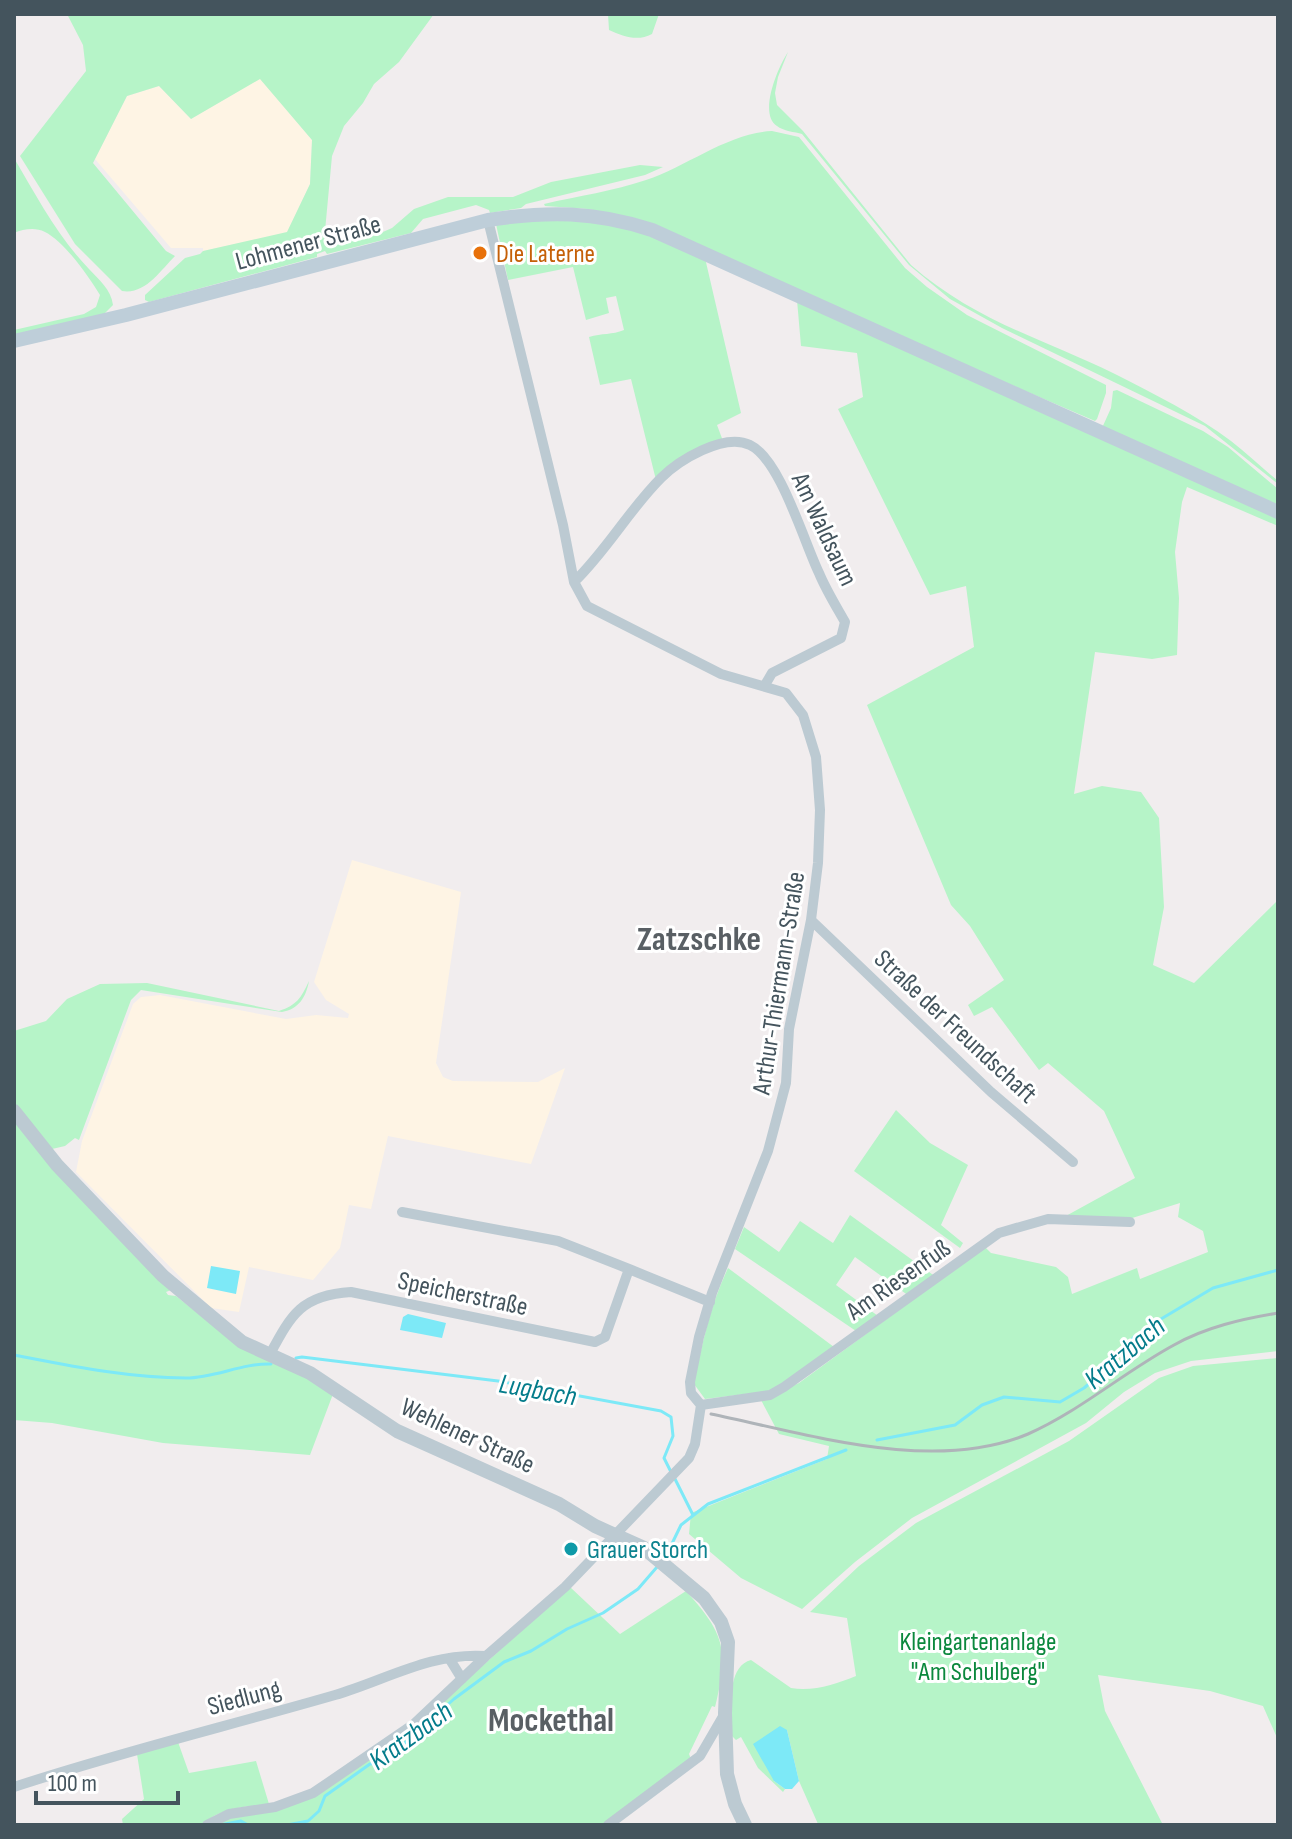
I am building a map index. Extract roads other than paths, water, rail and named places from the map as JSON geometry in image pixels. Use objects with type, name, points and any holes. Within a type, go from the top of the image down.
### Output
[{"type":"main road","name":"Lohmener Straße","points":[[14,341],[126,315],[488,220],[536,213],[617,219],[652,230],[713,257],[1278,512]]},
{"type":"street","name":"Arthur-Thiermann-Straße","points":[[207,1825],[229,1814],[275,1807],[313,1793],[414,1724],[565,1587],[689,1458],[695,1444],[701,1405],[691,1393],[690,1382],[710,1302],[779,1116],[786,1083],[789,1029],[811,920],[820,831],[816,757],[803,715],[786,693],[721,674],[587,606],[574,582],[563,525],[488,220]]},
{"type":"street","name":"Am Waldsaum","points":[[574,582],[660,479],[677,464],[722,444],[752,445],[781,484],[819,574],[845,622],[841,638],[772,673],[765,685]]},
{"type":"street","name":"Straße der Freundschaft","points":[[811,920],[991,1092],[1073,1162]]},
{"type":"street","name":"Wehlener Straße","points":[[14,1111],[57,1165],[163,1276],[242,1342],[310,1373],[397,1431],[559,1504],[658,1558],[704,1598],[721,1622],[729,1656],[725,1753],[731,1789],[745,1825]]},
{"type":"street","points":[[402,1212],[558,1241],[710,1302]]},
{"type":"street","name":"Am Riesenfuß","points":[[701,1405],[770,1395],[784,1387],[999,1233],[1048,1219],[1130,1222]]},
{"type":"street","name":"Speicherstraße","points":[[269,1356],[296,1310],[308,1301],[332,1293],[351,1292],[595,1342],[605,1337],[629,1269]]},
{"type":"street","name":"Siedlung","points":[[14,1787],[81,1765],[351,1690],[417,1664],[468,1655],[486,1656]]},
{"type":"street","points":[[449,1658],[462,1679]]},
{"type":"street","points":[[608,1825],[700,1756],[725,1713]]},
{"type":"street","points":[[700,1756],[725,1753]]},
{"type":"water","points":[[211,1266],[240,1271],[236,1294],[207,1288]]},
{"type":"water","points":[[408,1314],[446,1323],[442,1338],[400,1330],[403,1317]]},
{"type":"water","points":[[780,1726],[787,1730],[799,1781],[792,1789],[785,1789],[774,1781],[753,1744]]},
{"type":"waterway","name":"Kratzbach","points":[[877,1440],[955,1425],[982,1405],[1004,1397],[1060,1402],[1084,1388],[1111,1365],[1134,1337],[1161,1319],[1213,1288],[1278,1270]]},
{"type":"waterway","name":"Lugbach","points":[[14,1355],[100,1371],[186,1378],[271,1364]]},
{"type":"waterway","name":"Lugbach","points":[[296,1358],[498,1381],[661,1411],[671,1417],[673,1436],[664,1458],[671,1472]]},
{"type":"waterway","name":"Kratzbach","points":[[665,1558],[681,1525],[708,1504],[846,1450]]},
{"type":"waterway","name":"Lugbach","points":[[675,1479],[693,1515]]},
{"type":"waterway","name":"Kratzbach","points":[[287,1825],[308,1821],[319,1811],[325,1796],[370,1764],[382,1763],[454,1699],[504,1662],[603,1613],[638,1589],[657,1567]]},
{"type":"waterway","name":"Kratzbach","points":[[220,1825],[241,1821],[248,1825]]},
{"type":"railway","points":[[711,1414],[829,1440],[912,1451],[952,1451],[991,1445],[1047,1425],[1156,1356],[1199,1333],[1224,1324],[1278,1313]]},
{"type":"place","name":"Die Laterne","points":[[480,253]]},
{"type":"place","name":"Grauer Storch","points":[[571,1549]]},
{"type":"district","name":"Zatzschke","points":[[699,938]]},
{"type":"district","name":"Mockethal","points":[[551,1719]]},
{"type":"park label","name":"Kleingartenanlage \"Am Schulberg\"","points":[[978,1656]]}]
